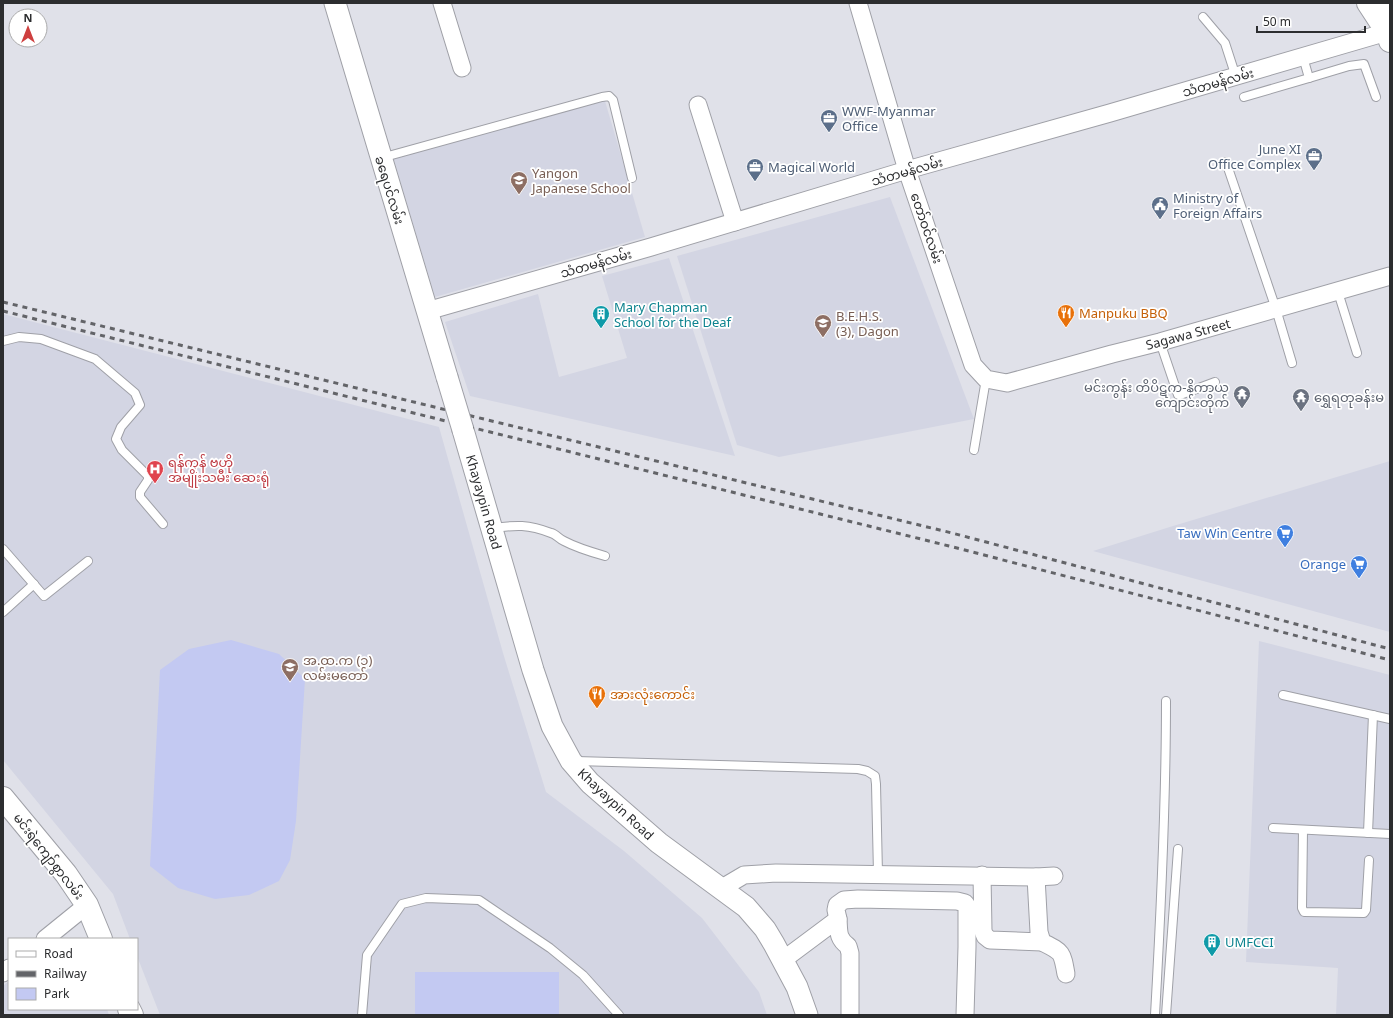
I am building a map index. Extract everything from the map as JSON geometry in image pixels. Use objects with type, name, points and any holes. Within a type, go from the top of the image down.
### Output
[{"type":"main road","points":[[1368,3],[1389,37]]},
{"type":"main road","points":[[1387,3],[1389,37]]},
{"type":"main road","name":"မင်းရဲကျော်စွာလမ်း","points":[[3,798],[66,874],[87,905],[101,938]]},
{"type":"street","name":"ခရေပင်လမ်း","points":[[335,3],[447,378]]},
{"type":"street","points":[[442,3],[462,68]]},
{"type":"street","name":"တော်ဝင်လမ်း","points":[[858,3],[907,170],[973,365],[986,379]]},
{"type":"street","name":"သံတမန်လမ်း","points":[[427,311],[735,222],[907,170],[1303,58],[1389,37]]},
{"type":"street","points":[[698,105],[735,222]]},
{"type":"street","name":"Sagawa Street","points":[[986,379],[1007,383],[1160,342],[1390,276]]},
{"type":"street","name":"Khayaypin Road","points":[[447,378],[533,670],[552,726],[571,761],[590,783],[659,843],[746,907],[774,944],[797,987],[807,1015]]},
{"type":"street","points":[[722,888],[744,875],[776,873],[1054,876]]},
{"type":"street","points":[[982,875],[983,931],[985,936],[990,940],[1042,942],[1059,950],[1063,957],[1066,974]]},
{"type":"street","points":[[1036,876],[1039,932],[1042,942]]},
{"type":"street","points":[[850,1015],[850,953],[848,946],[840,938],[836,910],[837,905],[844,900],[858,899],[949,901],[965,903],[967,906],[965,1015]]},
{"type":"street","points":[[46,938],[87,905]]},
{"type":"street","points":[[782,960],[838,919]]},
{"type":"lane","points":[[1203,17],[1225,43],[1236,77]]},
{"type":"lane","points":[[1303,58],[1309,78]]},
{"type":"lane","points":[[1244,97],[1349,66],[1364,64],[1376,97]]},
{"type":"lane","points":[[381,158],[609,96],[612,100],[632,178]]},
{"type":"lane","points":[[1226,162],[1276,309],[1292,363]]},
{"type":"lane","points":[[1338,292],[1357,353]]},
{"type":"lane","points":[[3,341],[19,337],[41,339],[95,359],[134,393],[140,405],[121,427],[116,439],[122,450],[148,476],[148,480],[140,492],[140,497],[163,524]]},
{"type":"lane","points":[[1160,342],[1178,395],[1216,382]]},
{"type":"lane","points":[[974,450],[986,379]]},
{"type":"lane","points":[[492,529],[514,525],[530,526],[553,533],[562,541],[582,550],[605,556]]},
{"type":"lane","points":[[3,549],[44,596],[88,561]]},
{"type":"lane","points":[[3,612],[34,584]]},
{"type":"lane","points":[[1283,695],[1390,719]]},
{"type":"lane","points":[[1155,1015],[1160,942],[1166,761],[1166,701]]},
{"type":"lane","points":[[1368,833],[1373,715]]},
{"type":"lane","points":[[571,761],[850,769],[867,771],[874,776],[876,784],[878,874]]},
{"type":"lane","points":[[1273,828],[1390,834]]},
{"type":"lane","points":[[1303,830],[1302,908],[1304,912],[1364,913],[1366,910],[1369,860]]},
{"type":"lane","points":[[1166,1015],[1178,849]]},
{"type":"lane","points":[[362,1015],[367,955],[402,904],[426,898],[479,900],[550,948],[583,975],[619,1015]]},
{"type":"shaded area","name":"Yangon Japanese School","points":[[605,101],[645,237],[435,297],[392,154]]},
{"type":"shaded area","name":"B.E.H.S. (3), Dagon","points":[[890,197],[974,419],[779,457],[737,445],[677,256]]},
{"type":"shaded area","points":[[669,258],[735,456],[470,396],[445,322],[538,294],[559,377],[627,358],[602,276]]},
{"type":"shaded area","name":"အ.ထ.က (၁) လမ်းမတော်","points":[[3,314],[439,427],[503,653],[546,792],[624,851],[702,918],[759,992],[767,1015],[160,1015],[138,959],[138,938],[130,938],[113,894],[3,760]]},
{"type":"shaded area","name":"Taw Win Centre","points":[[1390,461],[1390,632],[1093,551],[1173,526]]},
{"type":"shaded area","points":[[1259,641],[1390,675],[1390,1015],[1336,1015],[1338,968],[1246,962]]},
{"type":"shaded area","points":[[8,982],[8,1010],[107,1010],[109,1015],[3,1015],[3,986]]},
{"type":"green space","points":[[231,640],[279,654],[305,679],[296,821],[290,860],[279,881],[249,895],[215,899],[178,888],[150,866],[160,670],[189,649]]},
{"type":"green space","points":[[415,972],[559,972],[559,1015],[415,1015]]},
{"type":"railway","points":[[3,302],[952,533],[1390,649]]},
{"type":"railway","points":[[3,311],[949,546],[1390,660]]},
{"type":"place","name":"WWF-Myanmar Office","points":[[829,133]]},
{"type":"place","name":"June XI Office Complex","points":[[1314,171]]},
{"type":"place","name":"Magical World","points":[[755,182]]},
{"type":"place","name":"Yangon Japanese School","points":[[519,195]]},
{"type":"place","name":"Ministry of Foreign Affairs","points":[[1160,220]]},
{"type":"place","name":"Manpuku BBQ","points":[[1066,328]]},
{"type":"place","name":"Mary Chapman School for the Deaf","points":[[601,329]]},
{"type":"place","name":"B.E.H.S. (3), Dagon","points":[[823,338]]},
{"type":"place","name":"မင်းကွန်း တိပိဋက-နိကာယ ကျောင်းတိုက်","points":[[1242,409]]},
{"type":"place","name":"ရွှေရတုခန်းမ","points":[[1301,412]]},
{"type":"place","name":"ရန်ကုန် ဗဟို အမျိုးသမီး ဆေးရုံ","points":[[155,484]]},
{"type":"place","name":"Taw Win Centre","points":[[1285,548]]},
{"type":"place","name":"Orange","points":[[1359,579]]},
{"type":"place","name":"အ.ထ.က (၁) လမ်းမတော်","points":[[290,682]]},
{"type":"place","name":"အားလုံးကောင်း","points":[[597,709]]},
{"type":"place","name":"UMFCCI","points":[[1212,957]]}]
